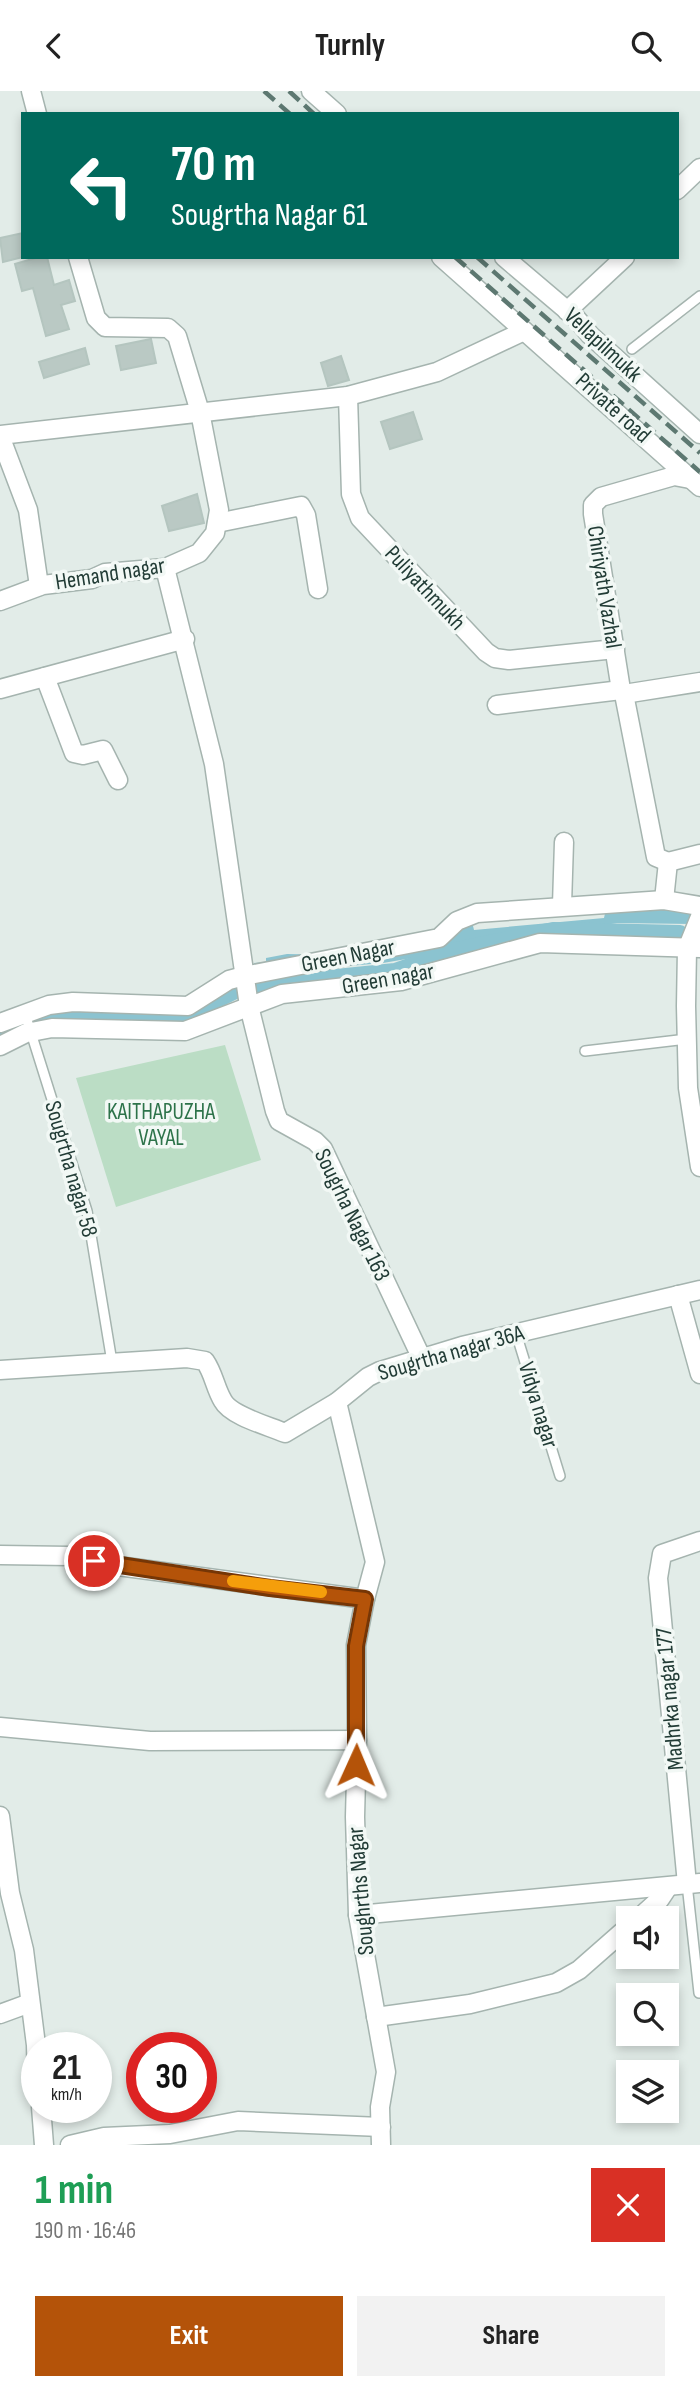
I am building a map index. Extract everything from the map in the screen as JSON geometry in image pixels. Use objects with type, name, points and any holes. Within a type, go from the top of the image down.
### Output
[{"type":"street","points":[[31,91],[36,112]]},
{"type":"street","points":[[311,91],[335,112]]},
{"type":"street","points":[[679,188],[700,168]]},
{"type":"street","points":[[79,259],[96,318],[105,327],[168,328],[177,337],[200,412],[219,510],[217,523],[301,506],[306,515],[318,589]]},
{"type":"street","name":"Private road","points":[[443,259],[524,331],[535,337],[695,483]]},
{"type":"street","name":"Vellapilmukk","points":[[507,259],[700,434]]},
{"type":"street","points":[[567,311],[623,259]]},
{"type":"street","points":[[39,586],[28,510],[0,436],[348,396],[437,372],[524,331]]},
{"type":"street","name":"Puliyathmukh","points":[[348,396],[351,494],[360,518],[486,652],[495,658],[509,660],[615,649]]},
{"type":"street","name":"Chiriyath Vazhal","points":[[667,862],[656,856],[615,649],[593,505],[601,496],[674,476],[695,483]]},
{"type":"street","name":"Hemand nagar","points":[[0,601],[39,586],[92,579],[105,573],[165,568],[199,552],[215,533],[217,523]]},
{"type":"street","name":"Sougrha Nagar 163","points":[[165,568],[185,639],[214,764],[248,1006],[279,1121],[315,1140],[323,1149],[422,1359]]},
{"type":"street","points":[[0,689],[185,639]]},
{"type":"street","points":[[45,677],[74,753],[83,755],[103,750],[118,780]]},
{"type":"street","points":[[497,705],[700,682]]},
{"type":"street","points":[[562,905],[564,842]]},
{"type":"street","points":[[664,900],[667,862],[700,854]]},
{"type":"street","name":"Green Nagar","points":[[0,1023],[49,1005],[73,1002],[188,1006],[229,980],[439,938],[457,921],[477,913],[664,900],[700,906]]},
{"type":"street","points":[[700,917],[694,948],[687,1039],[688,1088],[700,1167]]},
{"type":"street","name":"Green nagar","points":[[0,1046],[29,1026],[186,1031],[282,994],[401,981],[540,943],[694,948]]},
{"type":"street","name":"Sougrtha nagar 36A","points":[[0,1370],[187,1358],[205,1361],[213,1372],[223,1402],[232,1411],[285,1433],[337,1402],[368,1377],[516,1333],[700,1290]]},
{"type":"street","points":[[678,1295],[700,1374]]},
{"type":"street","name":"Soughrths Nagar","points":[[337,1402],[375,1562],[356,1646],[355,1817],[358,1915],[386,2072],[380,2107],[381,2136]]},
{"type":"street","name":"Madhrka nagar 177","points":[[685,1885],[658,1578],[662,1554],[700,1541]]},
{"type":"street","points":[[0,1555],[70,1556],[118,1566],[365,1599]]},
{"type":"street","points":[[0,1727],[150,1741],[357,1740]]},
{"type":"street","points":[[0,1815],[10,1893],[24,1950],[34,2032]]},
{"type":"street","points":[[358,1915],[685,1885]]},
{"type":"street","points":[[652,1906],[685,1885]]},
{"type":"street","points":[[376,2017],[470,2004],[556,1983],[579,1970],[616,1938]]},
{"type":"street","points":[[0,2014],[30,2003]]},
{"type":"street","points":[[70,2145],[104,2137],[170,2134],[238,2121],[381,2136]]},
{"type":"street","points":[[42,2123],[44,2145]]},
{"type":"lane","points":[[632,349],[700,296]]},
{"type":"lane","name":"Sougrtha nagar 58","points":[[29,1026],[87,1211],[112,1362]]},
{"type":"lane","points":[[585,1051],[687,1039]]},
{"type":"lane","name":"Vidya nagar","points":[[516,1333],[560,1476]]},
{"type":"lane","points":[[685,1885],[699,1993]]},
{"type":"green space","name":"KAITHAPUZHA VAYAL","points":[[225,1045],[261,1160],[116,1207],[76,1078]]},
{"type":"water","points":[[606,909],[699,909],[691,924],[617,923],[551,934],[503,936],[459,943],[424,956],[383,963],[255,974],[254,963],[266,962],[266,958],[287,954],[335,955],[472,922],[474,930],[604,918]]},
{"type":"building","points":[[21,233],[21,258],[3,262],[0,238]]},
{"type":"building","points":[[32,259],[48,259],[54,285],[69,280],[75,301],[61,305],[69,329],[46,336],[33,288],[22,291],[15,264]]},
{"type":"building","points":[[151,339],[156,363],[121,370],[116,346]]},
{"type":"building","points":[[85,348],[89,364],[44,378],[39,362]]},
{"type":"building","points":[[341,356],[349,380],[328,386],[321,363]]},
{"type":"building","points":[[413,412],[422,439],[390,449],[381,422]]},
{"type":"building","points":[[197,494],[204,523],[169,531],[162,506]]},
{"type":"waterway","points":[[258,985],[395,971],[455,950],[553,930],[680,933]]},
{"type":"waterway","points":[[0,1032],[35,1018],[71,1012],[172,1023],[235,991]]},
{"type":"railway","points":[[264,91],[288,112]]},
{"type":"railway","points":[[289,91],[312,112]]},
{"type":"railway","points":[[457,259],[700,472]]},
{"type":"railway","points":[[479,259],[700,453]]},
{"type":"slow traffic","points":[[233,1581],[270,1588],[321,1592]]},
{"type":"route","points":[[94,1561],[270,1588],[308,1590],[365,1599],[356,1646],[356,1765]]}]
